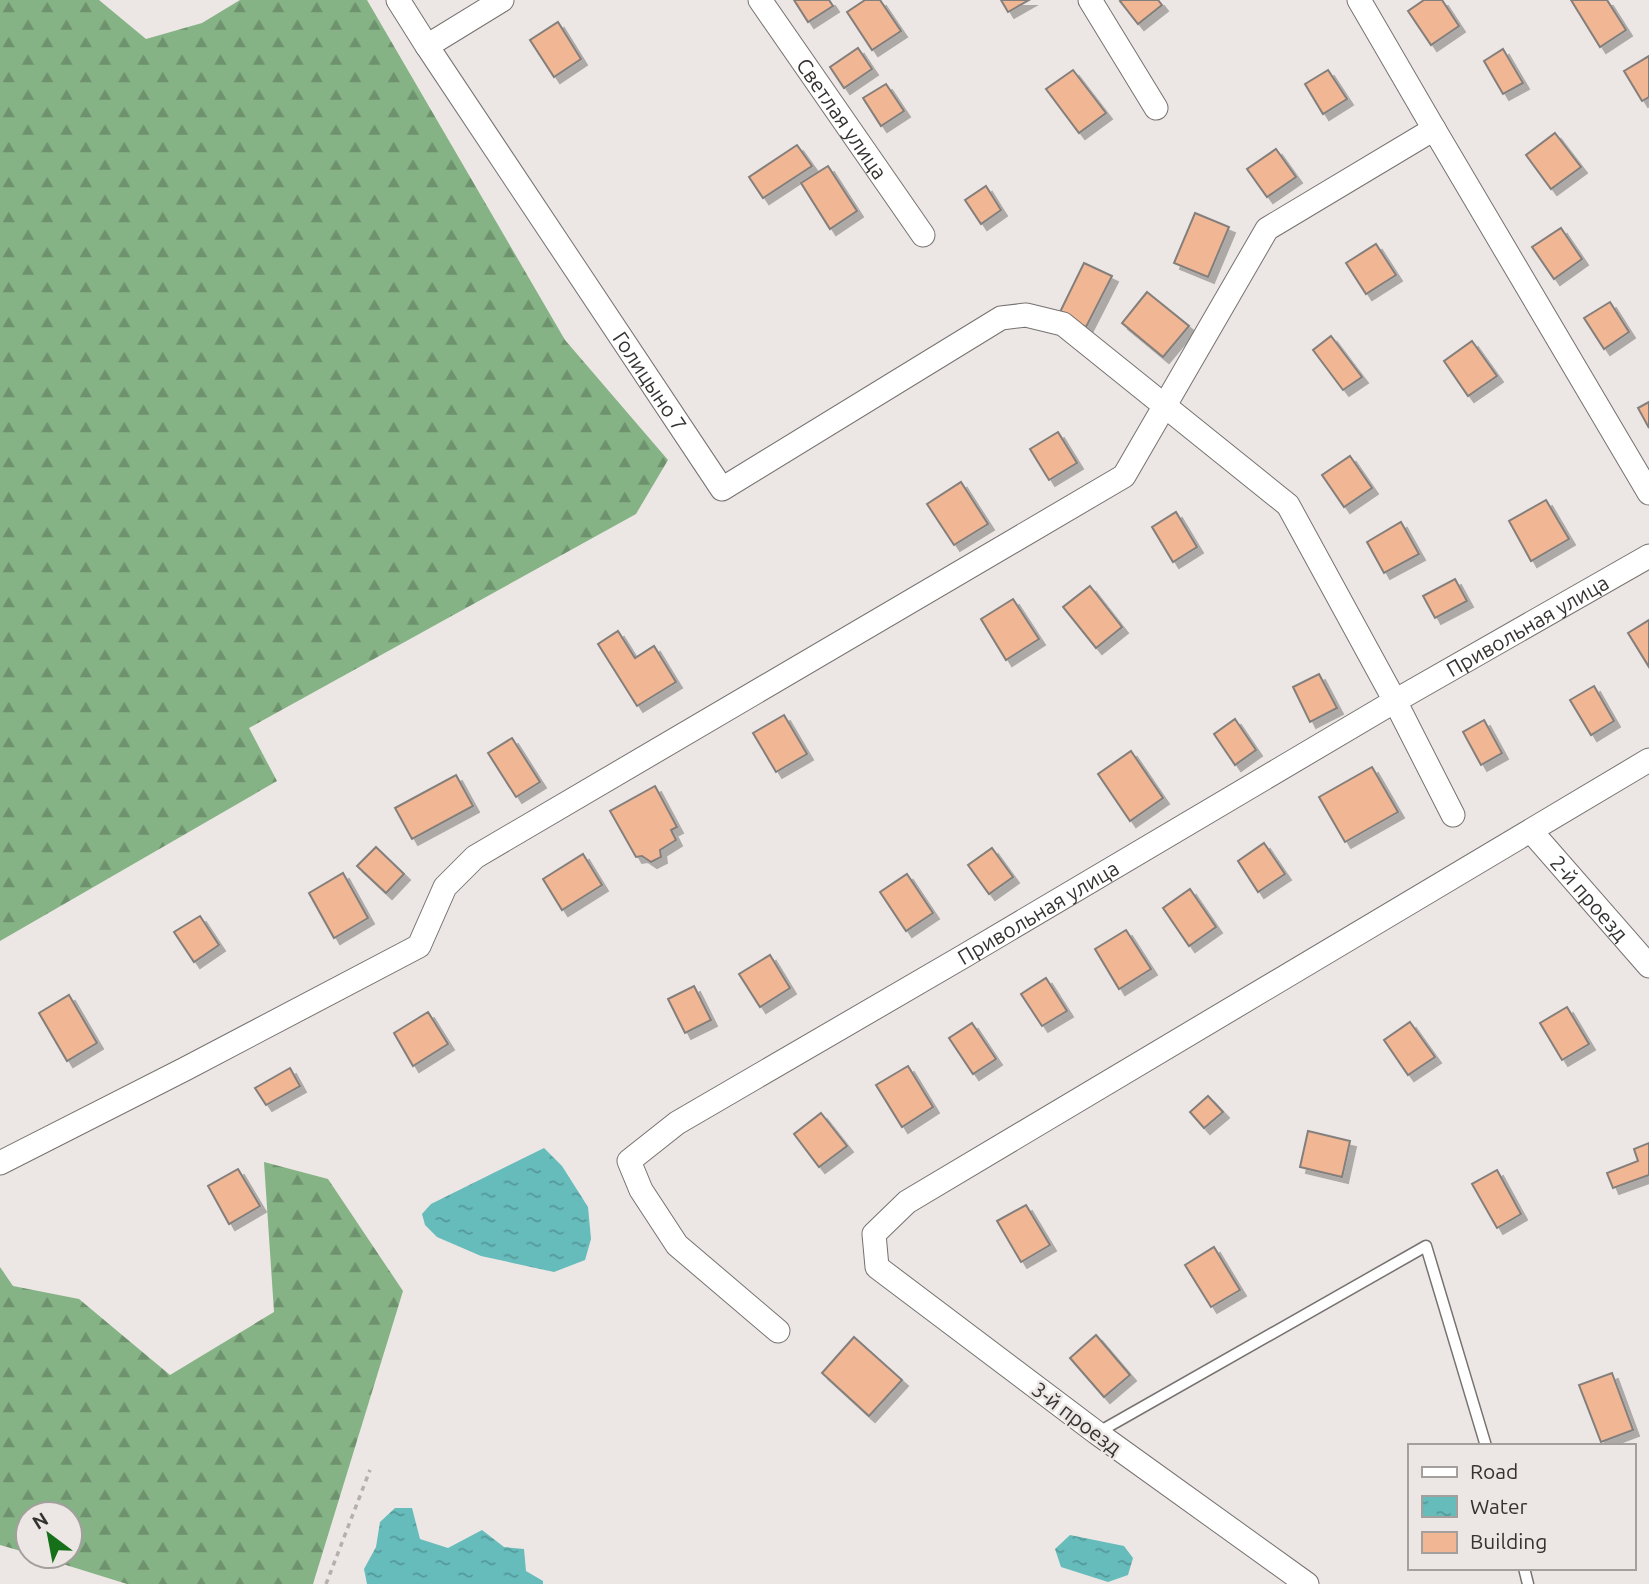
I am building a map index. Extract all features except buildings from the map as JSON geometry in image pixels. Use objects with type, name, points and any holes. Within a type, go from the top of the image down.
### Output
[{"type":"street","name":"Голицыно 7","points":[[398,0],[722,489],[1001,318],[1026,315],[1063,324],[1165,405]]},
{"type":"street","points":[[427,47],[502,0]]},
{"type":"street","name":"Светлая улица","points":[[760,0],[923,235]]},
{"type":"street","points":[[1090,0],[1156,108]]},
{"type":"street","points":[[1359,0],[1649,492]]},
{"type":"street","points":[[0,1163],[419,946],[445,887],[475,857],[1124,476],[1267,229],[1434,129]]},
{"type":"street","points":[[1165,405],[1288,505],[1395,701],[1453,815]]},
{"type":"street","name":"Привольная улица","points":[[778,1331],[677,1245],[641,1190],[629,1161],[677,1123],[1395,701],[1649,556]]},
{"type":"street","points":[[1531,831],[1649,760]]},
{"type":"street","name":"2-й проезд","points":[[1531,831],[1649,966]]},
{"type":"street","name":"3-й проезд","points":[[1307,1584],[1097,1433],[877,1266],[874,1234],[906,1202],[1531,831]]},
{"type":"lane","points":[[1097,1433],[1426,1246],[1485,1444]]},
{"type":"path","points":[[326,1584],[370,1470]]},
{"type":"green space","points":[[0,0],[99,0],[146,39],[202,23],[240,0],[367,0],[565,340],[668,460],[636,514],[249,728],[277,781],[0,941]]},
{"type":"green space","points":[[264,1162],[328,1179],[403,1291],[313,1584],[127,1584],[82,1570],[84,1500],[14,1500],[14,1549],[0,1545],[0,1267],[13,1286],[79,1299],[170,1375],[274,1312]]},
{"type":"water","points":[[544,1148],[562,1166],[588,1207],[591,1239],[585,1260],[554,1272],[481,1256],[437,1237],[425,1225],[422,1214],[431,1204]]},
{"type":"water","points":[[395,1508],[412,1508],[420,1539],[448,1548],[482,1530],[504,1547],[524,1549],[526,1571],[543,1581],[543,1584],[367,1584],[364,1569],[376,1547],[380,1522]]},
{"type":"water","points":[[1070,1535],[1124,1546],[1133,1558],[1128,1575],[1108,1582],[1061,1567],[1055,1549]]}]
